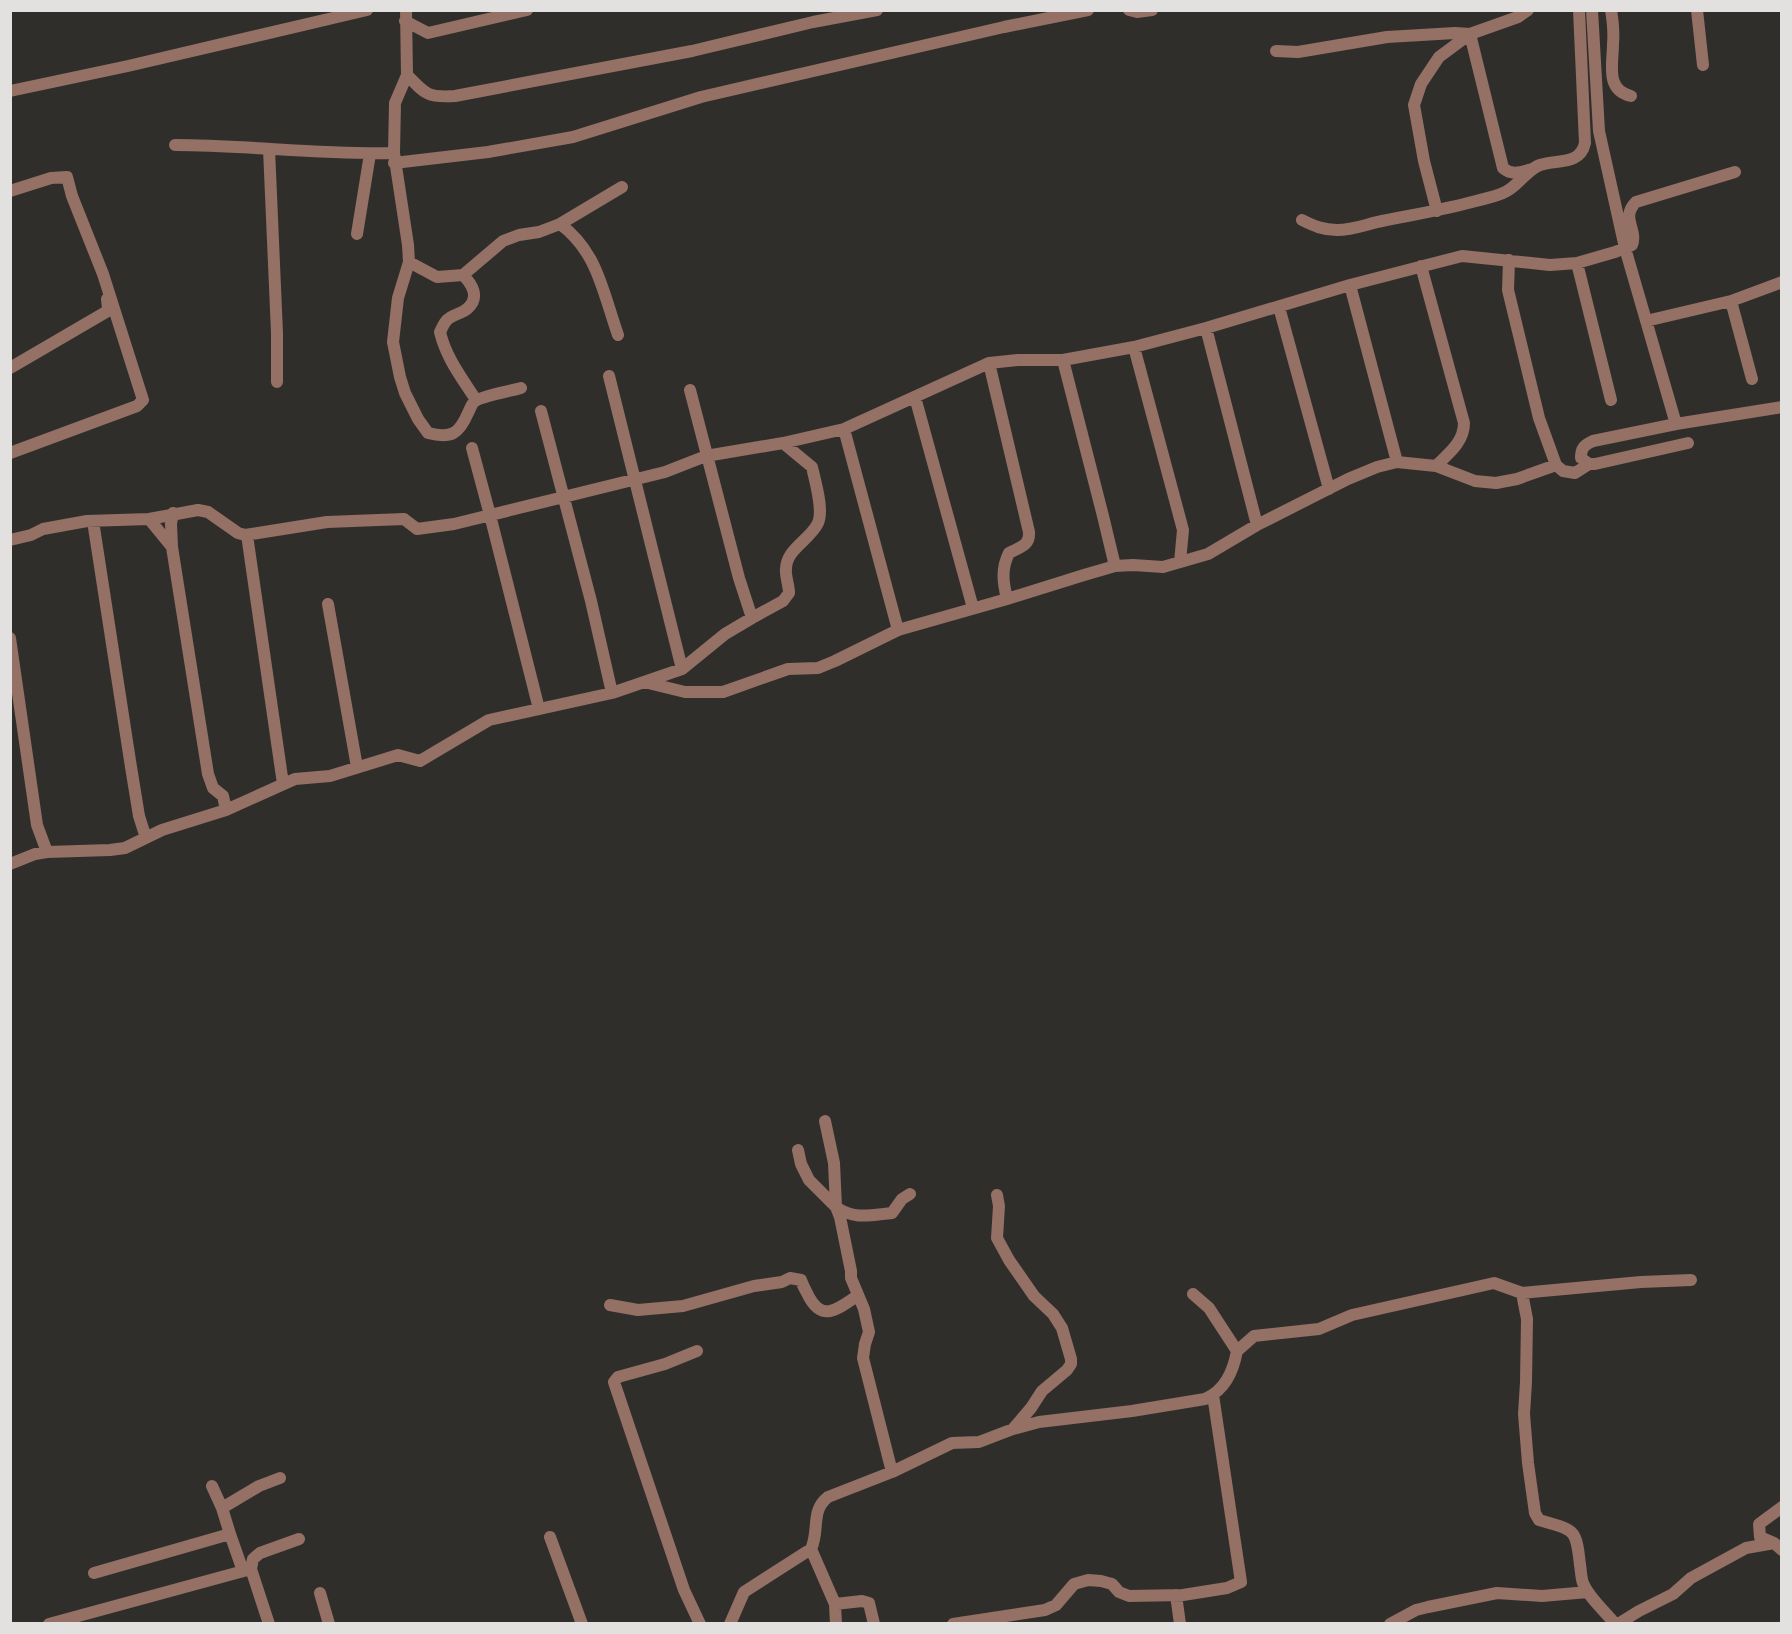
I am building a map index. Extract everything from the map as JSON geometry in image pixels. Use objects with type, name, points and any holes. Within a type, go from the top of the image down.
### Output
[{"type":"street","points":[[10,91],[367,10]]},
{"type":"street","points":[[405,16],[428,33],[526,10]]},
{"type":"street","points":[[407,75],[421,90],[436,98],[455,96],[692,51],[813,22],[877,10]]},
{"type":"street","points":[[176,145],[370,154],[394,158],[488,152],[573,137],[701,97],[1004,27],[1088,10]]},
{"type":"street","points":[[1129,10],[1137,12],[1152,10]]},
{"type":"street","points":[[1437,211],[1424,162],[1414,105],[1421,84],[1439,57],[1470,34],[1518,17],[1528,10]]},
{"type":"street","points":[[1470,34],[1503,168],[1509,173],[1516,173],[1541,165],[1572,160],[1584,150],[1586,143],[1579,10]]},
{"type":"street","points":[[1592,10],[1599,131],[1625,248],[1676,424]]},
{"type":"street","points":[[1611,10],[1614,82],[1623,94],[1631,96]]},
{"type":"street","points":[[1697,10],[1703,65]]},
{"type":"street","points":[[405,16],[407,75],[395,103],[394,158],[409,262],[398,298],[393,342],[400,377],[405,393],[428,434],[442,437],[454,433],[463,424],[476,400],[521,388]]},
{"type":"street","points":[[1276,51],[1298,52],[1387,37],[1470,34]]},
{"type":"street","points":[[269,149],[277,382]]},
{"type":"street","points":[[357,234],[370,154]]},
{"type":"street","points":[[1302,220],[1318,229],[1336,231],[1437,211],[1501,194],[1514,188],[1533,169]]},
{"type":"street","points":[[10,540],[31,535],[43,529],[93,521],[148,519],[198,510],[208,512],[238,533],[247,535],[327,522],[404,519],[417,529],[454,524],[665,472],[706,456],[783,443],[844,429],[989,363],[1018,360],[1063,360],[1134,347],[1350,285],[1462,256],[1550,265],[1577,263],[1625,248],[1634,242],[1629,214],[1636,202],[1735,172]]},
{"type":"street","points":[[10,192],[51,178],[73,177],[72,196],[103,274],[143,400],[137,406],[10,453]]},
{"type":"street","points":[[409,262],[437,277],[463,275],[503,242],[519,235],[539,232],[560,224],[622,187]]},
{"type":"street","points":[[560,224],[570,231],[593,262],[618,335]]},
{"type":"street","points":[[1509,260],[1508,290],[1539,418],[1556,465],[1563,471],[1575,473],[1589,464],[1688,443]]},
{"type":"street","points":[[1577,263],[1611,400]]},
{"type":"street","points":[[1421,267],[1464,423],[1461,439],[1436,466]]},
{"type":"street","points":[[10,368],[106,312],[108,308],[103,274]]},
{"type":"street","points":[[463,275],[471,283],[474,301],[468,309],[453,315],[446,321],[440,332],[443,345],[453,366],[476,400]]},
{"type":"street","points":[[1646,321],[1731,301],[1782,282]]},
{"type":"street","points":[[1350,285],[1397,462]]},
{"type":"street","points":[[1731,301],[1752,379]]},
{"type":"street","points":[[1279,307],[1329,489]]},
{"type":"street","points":[[1206,328],[1257,525]]},
{"type":"street","points":[[1134,347],[1183,530],[1180,562]]},
{"type":"street","points":[[1063,360],[1114,566]]},
{"type":"street","points":[[989,363],[1030,540],[1009,553],[1005,562],[1003,583],[1007,599]]},
{"type":"street","points":[[609,376],[682,669]]},
{"type":"street","points":[[690,390],[739,578],[752,618]]},
{"type":"street","points":[[915,397],[973,608]]},
{"type":"street","points":[[1589,464],[1581,458],[1581,449],[1593,441],[1676,424],[1782,407]]},
{"type":"street","points":[[541,411],[591,601],[612,693]]},
{"type":"street","points":[[844,429],[898,630]]},
{"type":"street","points":[[10,864],[47,852],[125,848],[162,830],[226,810],[283,784],[305,777],[330,776],[398,755],[420,761],[489,720],[612,693],[682,669],[725,634],[783,602],[789,593],[786,569],[790,555],[817,524],[820,515],[812,467],[783,443]]},
{"type":"street","points":[[472,448],[539,709]]},
{"type":"street","points":[[644,682],[685,692],[723,692],[788,669],[818,668],[898,630],[1114,566],[1163,567],[1208,554],[1257,525],[1348,479],[1377,467],[1397,462],[1436,466],[1475,481],[1496,483],[1517,479],[1556,465]]},
{"type":"street","points":[[173,513],[172,547],[208,774],[213,788],[223,795],[226,810]]},
{"type":"street","points":[[148,519],[172,547]]},
{"type":"street","points":[[93,521],[131,767],[146,838]]},
{"type":"street","points":[[247,535],[283,784]]},
{"type":"street","points":[[328,604],[357,767]]},
{"type":"street","points":[[10,638],[38,825],[47,852]]},
{"type":"street","points":[[825,1121],[834,1162],[836,1207],[843,1228],[851,1278],[864,1309],[869,1332],[864,1358],[892,1472]]},
{"type":"street","points":[[798,1150],[801,1164],[809,1180],[845,1214],[858,1216],[892,1213],[902,1199],[909,1194]]},
{"type":"street","points":[[997,1195],[999,1206],[997,1238],[1034,1296],[1053,1314],[1062,1328],[1071,1359],[1067,1370],[1042,1391],[1031,1408],[1013,1428]]},
{"type":"street","points":[[610,1305],[638,1310],[683,1306],[736,1291],[782,1282],[790,1278],[801,1280],[814,1306],[825,1313],[841,1307],[857,1296]]},
{"type":"street","points":[[1236,1351],[1254,1336],[1319,1329],[1352,1315],[1494,1283],[1522,1293],[1641,1282],[1691,1280]]},
{"type":"street","points":[[1522,1293],[1527,1328],[1524,1414],[1535,1513],[1539,1520],[1568,1529],[1575,1534],[1583,1582],[1588,1592],[1617,1623],[1673,1594],[1691,1578],[1746,1548],[1778,1547]]},
{"type":"street","points":[[730,1623],[744,1592],[811,1549],[816,1533],[816,1518],[821,1503],[828,1497],[892,1472],[952,1443],[979,1442],[1013,1428],[1039,1422],[1185,1403],[1213,1395],[1229,1378],[1236,1351],[1209,1308],[1193,1294]]},
{"type":"street","points":[[697,1351],[665,1364],[618,1377],[615,1382],[684,1590],[700,1623]]},
{"type":"street","points":[[953,1623],[1045,1610],[1056,1605],[1074,1584],[1088,1580],[1112,1584],[1119,1592],[1129,1596],[1176,1595],[1227,1588],[1241,1582],[1213,1395]]},
{"type":"street","points":[[222,1508],[259,1486],[280,1478]]},
{"type":"street","points":[[212,1486],[230,1534],[269,1623]]},
{"type":"street","points":[[1778,1547],[1760,1537],[1759,1524],[1782,1507]]},
{"type":"street","points":[[94,1573],[230,1534]]},
{"type":"street","points":[[550,1537],[582,1623]]},
{"type":"street","points":[[247,1570],[252,1559],[260,1553],[299,1539]]},
{"type":"street","points":[[811,1549],[835,1604],[836,1623]]},
{"type":"street","points":[[49,1623],[247,1570]]},
{"type":"street","points":[[1390,1623],[1416,1610],[1497,1593],[1542,1596],[1588,1592]]},
{"type":"street","points":[[320,1593],[329,1623]]},
{"type":"street","points":[[1176,1595],[1180,1623]]},
{"type":"street","points":[[835,1604],[862,1601],[869,1604],[873,1623]]}]
